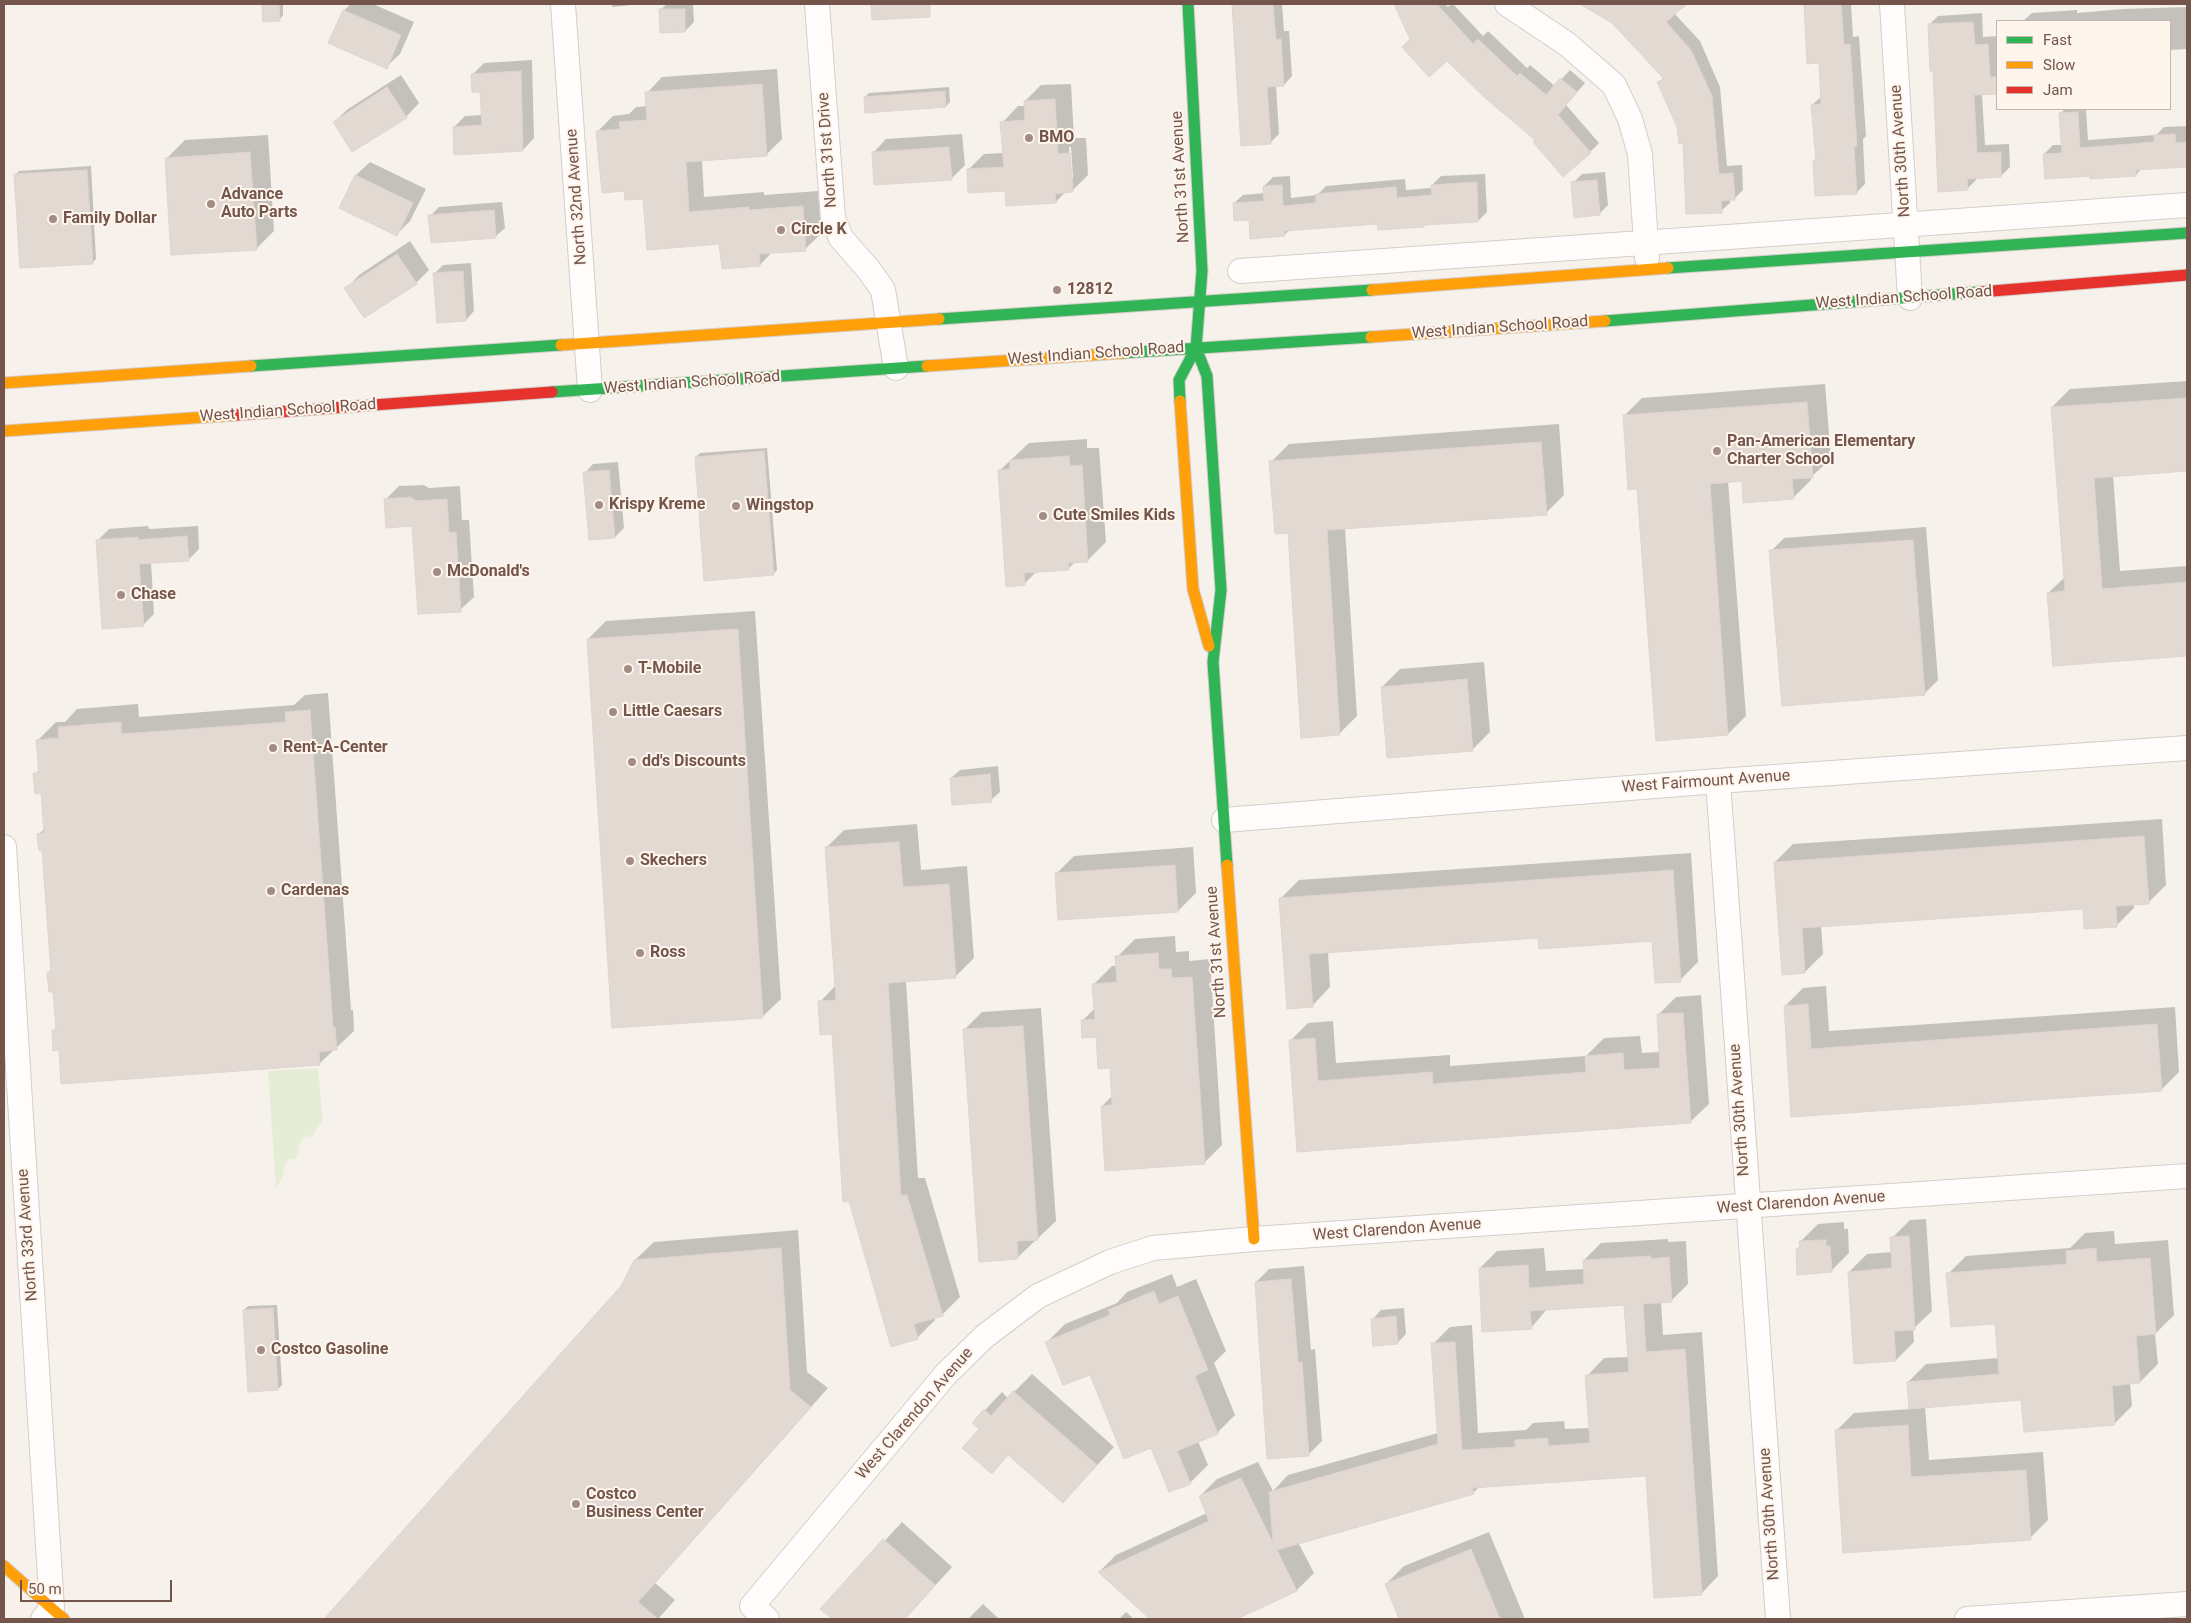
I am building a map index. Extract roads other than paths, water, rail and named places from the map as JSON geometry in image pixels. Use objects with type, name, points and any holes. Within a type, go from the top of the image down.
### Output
[{"type":"main road","name":"North 31st Avenue","points":[[1188,4],[1202,271],[1196,348],[1206,376],[1221,590],[1213,662],[1254,1239]]},
{"type":"main road","points":[[4,382],[2187,233]]},
{"type":"main road","name":"West Indian School Road","points":[[4,431],[896,368],[1650,318],[2187,275]]},
{"type":"main road","name":"North 31st Avenue","points":[[1196,348],[1178,380],[1193,589],[1213,662]]},
{"type":"main road","points":[[4,1566],[53,1616]]},
{"type":"street","name":"North 32nd Avenue","points":[[563,4],[590,390]]},
{"type":"street","name":"North 31st Drive","points":[[817,4],[833,218],[841,238],[869,270],[883,290],[896,368]]},
{"type":"street","points":[[1507,4],[1567,44],[1614,85],[1630,119],[1640,154],[1648,270]]},
{"type":"street","name":"North 30th Avenue","points":[[1892,4],[1910,298]]},
{"type":"street","points":[[1240,271],[2187,205]]},
{"type":"street","name":"West Fairmount Avenue","points":[[1224,820],[1718,781],[2187,748]]},
{"type":"street","name":"North 30th Avenue","points":[[1718,781],[1778,1619]]},
{"type":"street","name":"North 33rd Avenue","points":[[4,847],[53,1616]]},
{"type":"street","name":"West Clarendon Avenue","points":[[759,1613],[946,1374],[985,1336],[1038,1296],[1110,1262],[1153,1248],[1254,1239],[2187,1176]]},
{"type":"street","points":[[1967,1619],[2187,1604]]},
{"type":"place","name":"BMO","points":[[1029,138]]},
{"type":"place","name":"Advance Auto Parts","points":[[211,204]]},
{"type":"place","name":"Family Dollar","points":[[53,219]]},
{"type":"place","name":"Circle K","points":[[781,230]]},
{"type":"place","name":"12812","points":[[1057,290]]},
{"type":"place","name":"Pan-American Elementary Charter School","points":[[1717,451]]},
{"type":"place","name":"Krispy Kreme","points":[[599,505]]},
{"type":"place","name":"Wingstop","points":[[736,506]]},
{"type":"place","name":"Cute Smiles Kids","points":[[1043,516]]},
{"type":"place","name":"McDonald's","points":[[437,572]]},
{"type":"place","name":"Chase","points":[[121,595]]},
{"type":"place","name":"T-Mobile","points":[[628,669]]},
{"type":"place","name":"Little Caesars","points":[[613,712]]},
{"type":"place","name":"Rent-A-Center","points":[[273,748]]},
{"type":"place","name":"dd's Discounts","points":[[632,762]]},
{"type":"place","name":"Skechers","points":[[630,861]]},
{"type":"place","name":"Cardenas","points":[[271,891]]},
{"type":"place","name":"Ross","points":[[640,953]]},
{"type":"place","name":"Costco Gasoline","points":[[261,1350]]},
{"type":"place","name":"Costco Business Center","points":[[576,1504]]}]
